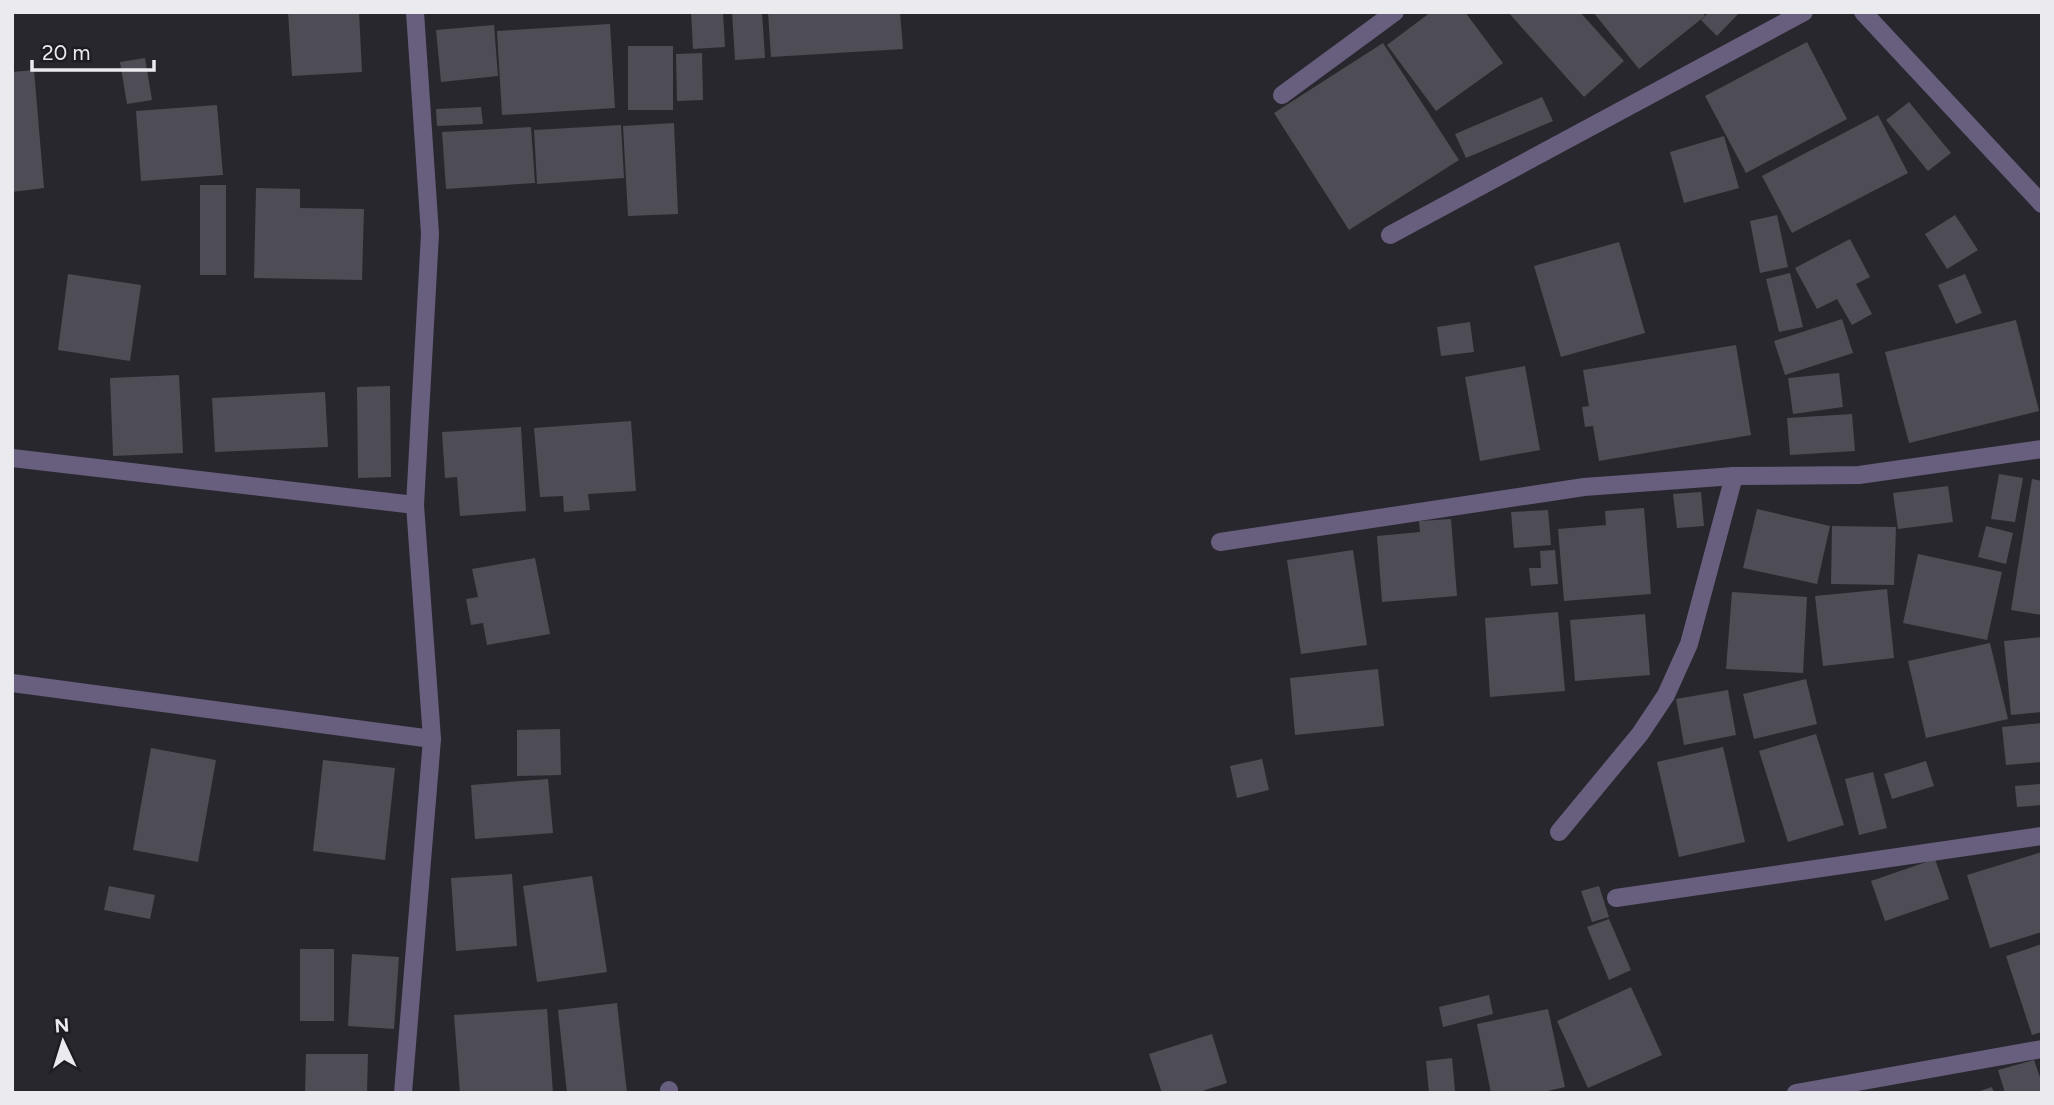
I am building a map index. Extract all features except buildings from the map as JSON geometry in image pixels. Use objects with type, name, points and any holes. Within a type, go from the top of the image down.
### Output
[{"type":"street","points":[[403,1093],[432,739],[415,505],[430,234],[415,12]]},
{"type":"street","points":[[1282,95],[1395,12]]},
{"type":"street","points":[[1390,235],[1804,12]]},
{"type":"street","points":[[1863,12],[2042,204]]},
{"type":"street","points":[[1220,541],[1584,487],[1734,476],[1859,474],[2042,449]]},
{"type":"street","points":[[12,458],[415,505]]},
{"type":"street","points":[[1559,832],[1640,734],[1665,695],[1689,644],[1734,476]]},
{"type":"street","points":[[12,683],[432,739]]},
{"type":"street","points":[[1616,898],[2042,836]]},
{"type":"street","points":[[1796,1093],[2042,1049]]}]
